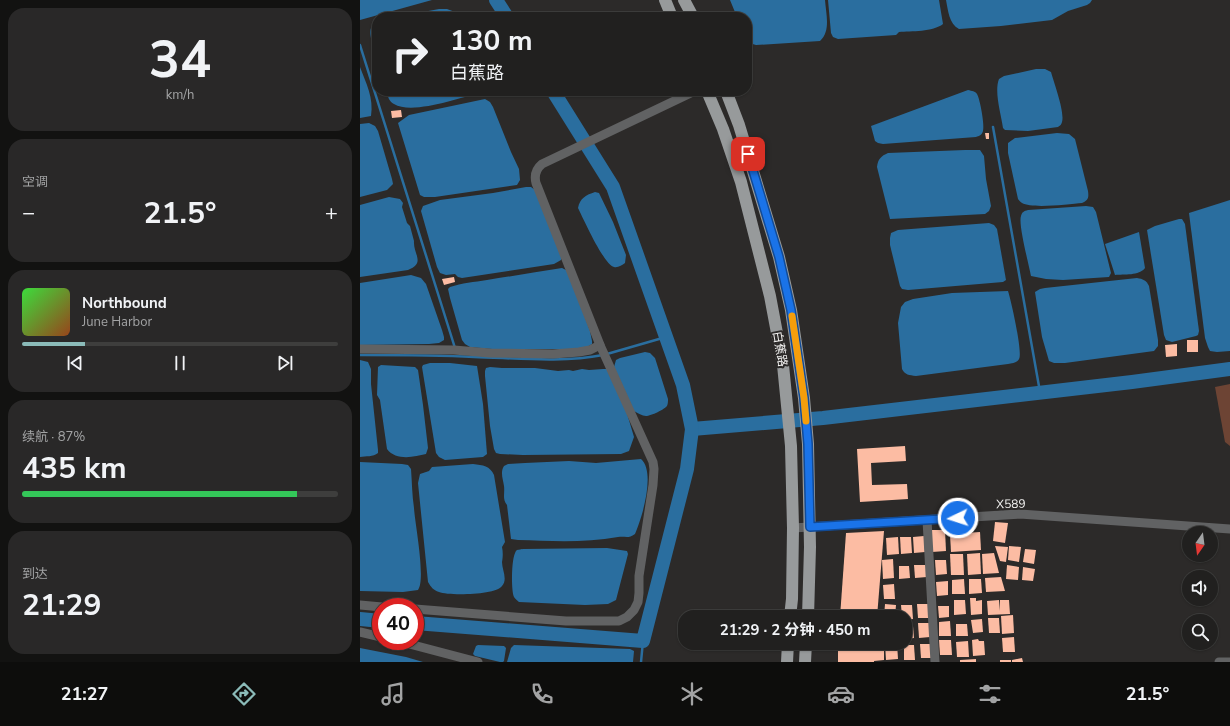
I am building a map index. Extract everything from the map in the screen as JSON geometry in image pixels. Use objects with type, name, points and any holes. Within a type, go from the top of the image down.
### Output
[{"type":"main road","points":[[664,0],[670,12]]},
{"type":"main road","points":[[684,0],[690,12]]},
{"type":"main road","name":"白蕉路","points":[[709,96],[723,129],[741,182],[770,296],[783,365],[791,446],[793,528],[791,610]]},
{"type":"main road","name":"白蕉路","points":[[728,96],[739,125],[779,257],[791,310],[804,398],[808,444],[810,527],[808,610]]},
{"type":"main road","points":[[787,662],[788,650]]},
{"type":"main road","points":[[805,662],[806,650]]},
{"type":"street","points":[[424,611],[566,621],[619,621],[627,617],[634,610],[638,602],[639,576],[653,485],[653,462],[601,348],[535,178],[538,168],[542,164],[685,96]]},
{"type":"street","points":[[360,349],[454,350],[490,353],[553,354],[601,348]]},
{"type":"street","name":"X589","points":[[793,528],[1020,514],[1230,529]]},
{"type":"street","points":[[927,520],[935,662]]},
{"type":"street","points":[[360,605],[372,606]]},
{"type":"street","points":[[360,632],[372,635]]},
{"type":"street","points":[[424,648],[478,662]]},
{"type":"street","points":[[1219,662],[1230,662]]},
{"type":"shaded area","points":[[1230,384],[1230,446],[1225,442],[1215,387]]},
{"type":"water","points":[[360,0],[432,0],[389,12],[372,12],[372,17],[360,20]]},
{"type":"water","points":[[730,0],[825,0],[827,27],[826,32],[820,41],[756,45],[752,44],[752,12],[735,12]]},
{"type":"water","points":[[828,0],[939,0],[943,24],[939,27],[928,30],[899,32],[896,35],[838,39],[833,37],[831,33]]},
{"type":"water","points":[[946,0],[1092,0],[1087,5],[1068,11],[1052,20],[959,29],[951,20]]},
{"type":"water","points":[[447,9],[455,12],[423,12]]},
{"type":"water","points":[[372,26],[372,42],[370,33]]},
{"type":"water","points":[[360,67],[369,91],[372,109],[371,116],[360,118]]},
{"type":"water","points":[[1036,69],[1045,69],[1051,72],[1059,97],[1063,117],[1061,124],[1058,127],[1028,131],[1005,130],[1003,128],[998,103],[997,90],[999,79],[1004,76]]},
{"type":"water","points":[[968,90],[976,93],[979,101],[983,118],[983,132],[979,136],[883,144],[875,141],[871,126]]},
{"type":"water","points":[[388,96],[469,96],[448,102],[412,108],[402,107],[392,103]]},
{"type":"water","points":[[485,99],[490,102],[493,107],[519,169],[520,180],[517,185],[435,197],[424,197],[420,195],[398,123],[409,115]]},
{"type":"water","points":[[369,123],[375,126],[378,131],[393,184],[387,190],[360,197],[360,124]]},
{"type":"water","points":[[1057,133],[1069,134],[1075,139],[1088,191],[1088,198],[1082,203],[1060,205],[1034,206],[1020,202],[1018,199],[1008,153],[1008,143],[1015,138]]},
{"type":"water","points":[[980,150],[984,156],[986,179],[991,206],[989,211],[985,214],[890,219],[877,167],[879,160],[882,157],[888,153]]},
{"type":"water","points":[[531,187],[535,190],[562,256],[561,260],[554,264],[462,278],[455,274],[446,275],[440,273],[421,211],[423,206],[440,200]]},
{"type":"water","points":[[595,192],[599,193],[613,222],[626,255],[625,263],[618,267],[614,267],[605,258],[578,208],[584,197]]},
{"type":"water","points":[[389,197],[400,199],[403,203],[402,207],[407,223],[410,226],[418,261],[408,270],[360,277],[360,205]]},
{"type":"water","points":[[1230,200],[1230,351],[1217,352],[1210,351],[1205,338],[1189,213]]},
{"type":"water","points":[[1086,206],[1093,207],[1096,212],[1111,273],[1109,277],[1063,280],[1031,276],[1020,220],[1024,211]]},
{"type":"water","points":[[1182,219],[1185,224],[1199,331],[1198,335],[1196,336],[1172,342],[1166,340],[1164,335],[1147,230]]},
{"type":"water","points":[[989,223],[994,225],[997,229],[1006,280],[1003,282],[908,290],[902,289],[890,245],[891,233],[898,230]]},
{"type":"water","points":[[1139,232],[1145,268],[1142,271],[1135,273],[1115,275],[1105,244]]},
{"type":"water","points":[[562,268],[568,271],[590,331],[592,344],[578,349],[492,349],[470,347],[465,344],[462,340],[450,298],[448,289],[450,287],[459,284]]},
{"type":"water","points":[[411,275],[421,278],[426,284],[444,340],[439,343],[429,344],[360,345],[360,283]]},
{"type":"water","points":[[1137,278],[1147,282],[1149,286],[1158,340],[1158,346],[1154,351],[1065,363],[1054,363],[1049,361],[1042,337],[1035,292],[1045,288]]},
{"type":"water","points":[[1008,291],[1018,337],[1020,355],[1017,361],[1008,364],[916,376],[903,371],[898,323],[901,307],[905,302],[913,299],[952,293]]},
{"type":"water","points":[[645,352],[650,353],[655,358],[668,399],[668,404],[666,407],[648,416],[634,411],[614,367],[616,360],[620,358]]},
{"type":"water","points":[[360,360],[368,362],[371,369],[371,384],[378,453],[372,456],[360,457]]},
{"type":"water","points":[[430,363],[450,363],[477,366],[483,404],[487,454],[483,457],[445,460],[439,457],[436,453],[422,367],[423,365]]},
{"type":"water","points":[[381,365],[415,367],[418,370],[428,448],[426,454],[411,457],[400,457],[391,453],[387,449],[380,400],[377,395],[378,367]]},
{"type":"water","points":[[486,368],[535,368],[558,371],[607,369],[626,410],[634,437],[629,451],[621,454],[523,455],[496,453],[490,426],[485,376]]},
{"type":"water","points":[[641,459],[645,465],[648,484],[644,507],[633,536],[581,541],[511,539],[507,505],[504,498],[502,473],[504,466],[508,464],[525,463],[569,461],[596,463]]},
{"type":"water","points":[[360,462],[402,464],[408,465],[411,469],[421,563],[420,584],[418,590],[403,592],[360,591]]},
{"type":"water","points":[[473,464],[486,466],[494,475],[505,542],[502,547],[502,565],[505,580],[502,586],[498,589],[482,593],[452,594],[439,592],[432,588],[428,582],[418,483],[420,474],[429,471],[432,467]]},
{"type":"water","points":[[607,548],[627,551],[628,554],[616,600],[608,604],[585,605],[519,602],[515,599],[512,587],[512,572],[515,553],[517,550]]},
{"type":"water","points":[[514,645],[630,649],[634,651],[633,662],[507,662],[511,648]]},
{"type":"water","points":[[476,646],[504,646],[506,648],[504,661],[500,662],[475,656],[473,654]]},
{"type":"water","points":[[360,648],[406,657],[423,662],[360,662]]},
{"type":"building","points":[[401,110],[402,117],[392,118],[391,111]]},
{"type":"building","points":[[985,133],[989,133],[989,139],[986,139]]},
{"type":"building","points":[[454,277],[455,282],[444,285],[442,279]]},
{"type":"building","points":[[1187,340],[1198,340],[1198,352],[1187,352]]},
{"type":"building","points":[[1177,344],[1177,356],[1166,357],[1165,345]]},
{"type":"building","points":[[905,446],[906,461],[871,463],[872,485],[907,484],[908,499],[860,502],[857,449]]},
{"type":"building","points":[[995,522],[1008,523],[1005,543],[993,541]]},
{"type":"building","points":[[931,530],[945,530],[946,551],[932,552]]},
{"type":"building","points":[[884,531],[878,610],[840,610],[846,533]]},
{"type":"building","points":[[980,532],[981,550],[951,552],[950,534]]},
{"type":"building","points":[[924,536],[925,552],[914,553],[913,537]]},
{"type":"building","points":[[898,537],[899,554],[887,555],[886,538]]},
{"type":"building","points":[[900,537],[911,537],[912,553],[901,554]]},
{"type":"building","points":[[995,546],[1008,547],[1006,562],[1000,561]]},
{"type":"building","points":[[1009,546],[1021,547],[1019,562],[1008,560]]},
{"type":"building","points":[[1025,549],[1036,550],[1034,564],[1023,562]]},
{"type":"building","points":[[980,553],[981,574],[968,575],[967,554]]},
{"type":"building","points":[[994,553],[999,573],[983,574],[982,554]]},
{"type":"building","points":[[950,554],[963,554],[964,575],[951,575]]},
{"type":"building","points":[[893,559],[894,578],[883,579],[882,560]]},
{"type":"building","points":[[935,560],[946,560],[947,574],[936,575]]},
{"type":"building","points":[[914,565],[927,565],[927,577],[915,578]]},
{"type":"building","points":[[1007,565],[1019,567],[1018,580],[1006,579]]},
{"type":"building","points":[[899,566],[909,566],[910,578],[899,579]]},
{"type":"building","points":[[1023,567],[1035,569],[1033,581],[1022,580]]},
{"type":"building","points":[[1001,577],[1005,591],[986,592],[985,578]]},
{"type":"building","points":[[964,579],[965,594],[952,594],[952,580]]},
{"type":"building","points":[[969,579],[981,579],[982,593],[969,594]]},
{"type":"building","points":[[948,581],[948,595],[937,596],[936,582]]},
{"type":"building","points":[[894,584],[895,599],[884,599],[883,585]]},
{"type":"building","points":[[970,598],[976,598],[976,601],[982,600],[982,614],[971,615]]},
{"type":"building","points":[[954,600],[965,600],[966,614],[954,615]]},
{"type":"building","points":[[999,600],[1000,611],[1000,600],[1009,600],[1010,614],[988,615],[987,601]]},
{"type":"building","points":[[885,604],[896,605],[896,610],[885,610]]},
{"type":"building","points":[[917,604],[928,604],[929,618],[918,618]]},
{"type":"building","points":[[901,605],[912,605],[913,619],[912,610],[901,610]]},
{"type":"building","points":[[938,606],[949,606],[949,617],[939,618]]},
{"type":"building","points":[[1013,615],[1014,633],[1002,634],[1001,616]]},
{"type":"building","points":[[988,618],[999,618],[1000,633],[989,633]]},
{"type":"building","points":[[982,619],[983,632],[973,633],[971,620]]},
{"type":"building","points":[[950,621],[951,636],[939,636],[939,622]]},
{"type":"building","points":[[918,623],[929,623],[930,637],[919,638]]},
{"type":"building","points":[[956,624],[967,624],[968,636],[956,636]]},
{"type":"building","points":[[912,626],[913,626],[914,638],[912,638]]},
{"type":"building","points":[[1014,637],[1015,652],[1003,652],[1002,638]]},
{"type":"building","points":[[978,639],[979,641],[984,641],[985,655],[973,656],[972,640]]},
{"type":"building","points":[[939,640],[951,640],[952,655],[940,655]]},
{"type":"building","points":[[968,641],[969,657],[957,657],[956,642]]},
{"type":"building","points":[[920,644],[931,644],[931,658],[921,658]]},
{"type":"building","points":[[912,645],[914,645],[915,660],[904,660],[904,650],[912,650]]},
{"type":"building","points":[[838,650],[884,650],[884,660],[874,662],[838,662]]},
{"type":"building","points":[[885,650],[897,650],[898,659],[886,660]]},
{"type":"building","points":[[1022,658],[1023,662],[1012,662],[1012,660]]},
{"type":"building","points":[[976,659],[976,662],[960,662],[960,660]]},
{"type":"building","points":[[1000,660],[1011,660],[1011,662],[1000,662]]},
{"type":"waterway","points":[[496,0],[504,12]]},
{"type":"waterway","points":[[360,45],[372,83]]},
{"type":"waterway","points":[[376,96],[455,348]]},
{"type":"waterway","points":[[424,624],[643,641],[687,469],[692,429],[683,385],[613,187],[556,96]]},
{"type":"waterway","points":[[993,127],[1040,392]]},
{"type":"waterway","points":[[607,354],[666,337]]},
{"type":"waterway","points":[[360,355],[431,355],[522,359],[571,359],[603,355]]},
{"type":"waterway","points":[[692,429],[823,418],[1230,369]]},
{"type":"waterway","points":[[360,619],[372,620]]},
{"type":"waterway","points":[[641,662],[643,641]]},
{"type":"slow traffic","points":[[792,316],[806,421]]},
{"type":"route","points":[[748,154],[779,257],[791,310],[804,398],[808,444],[810,527],[958,518]]}]
